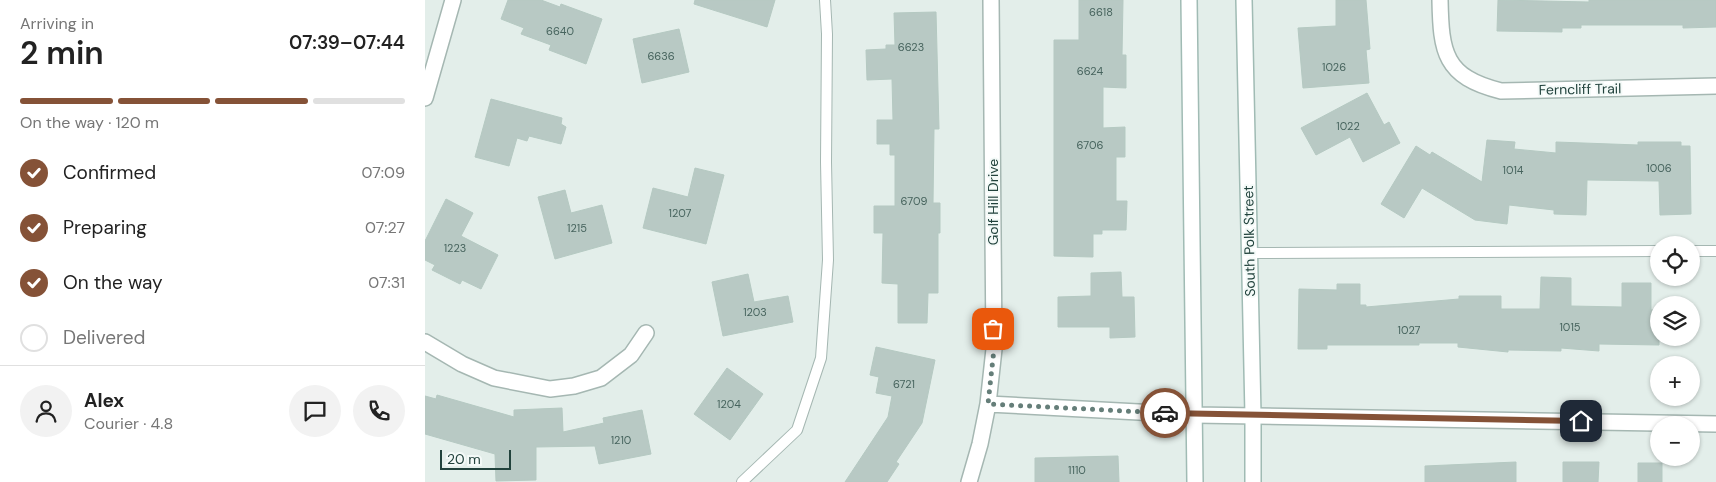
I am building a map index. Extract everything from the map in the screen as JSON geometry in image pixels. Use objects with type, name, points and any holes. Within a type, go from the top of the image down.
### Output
[{"type":"street","points":[[425,98],[453,0]]},
{"type":"street","name":"Golf Hill Drive","points":[[969,482],[980,444],[988,404],[994,349],[991,0]]},
{"type":"street","points":[[1189,0],[1195,482]]},
{"type":"street","name":"South Polk Street","points":[[1244,0],[1253,482]]},
{"type":"street","name":"Ferncliff Trail","points":[[1440,0],[1441,33],[1444,50],[1452,65],[1484,87],[1501,90],[1716,86]]},
{"type":"street","points":[[425,342],[462,364],[494,378],[550,389],[574,386],[601,378],[631,355],[646,333]]},
{"type":"street","points":[[988,404],[1195,415],[1716,424]]},
{"type":"lane","points":[[742,482],[797,430],[821,358],[829,260],[825,0]]},
{"type":"lane","points":[[1250,253],[1650,251]]},
{"type":"lane","points":[[1700,251],[1716,251]]},
{"type":"building","points":[[508,0],[541,0],[560,7],[561,4],[602,19],[586,64],[549,50],[551,45],[521,34],[524,28],[501,19]]},
{"type":"building","points":[[695,0],[775,0],[767,27],[694,4]]},
{"type":"building","points":[[1079,0],[1123,0],[1122,55],[1126,55],[1126,88],[1103,87],[1103,128],[1125,127],[1125,157],[1116,157],[1116,201],[1127,201],[1126,230],[1102,230],[1102,234],[1093,234],[1093,257],[1054,256],[1054,40],[1079,40]]},
{"type":"building","points":[[1336,0],[1366,0],[1370,49],[1366,50],[1369,83],[1303,88],[1298,28],[1336,26]]},
{"type":"building","points":[[1498,0],[1589,2],[1589,0],[1716,0],[1716,27],[1683,28],[1683,25],[1581,25],[1581,28],[1562,28],[1562,32],[1497,31]]},
{"type":"building","points":[[936,12],[939,129],[934,129],[933,203],[940,203],[938,293],[928,293],[927,323],[898,323],[898,284],[882,283],[883,233],[874,233],[874,206],[895,206],[895,155],[890,155],[890,144],[877,144],[877,120],[893,120],[892,79],[867,80],[866,50],[886,49],[886,45],[895,45],[894,13]]},
{"type":"building","points":[[679,29],[689,72],[642,83],[633,39]]},
{"type":"building","points":[[1367,93],[1384,125],[1389,122],[1400,143],[1363,162],[1350,137],[1316,155],[1301,128]]},
{"type":"building","points":[[491,99],[562,118],[561,124],[566,127],[561,144],[529,136],[527,141],[517,138],[509,166],[475,157]]},
{"type":"building","points":[[1487,140],[1515,142],[1514,149],[1556,153],[1556,142],[1638,145],[1638,142],[1681,142],[1681,146],[1690,146],[1691,214],[1660,215],[1659,181],[1587,180],[1586,215],[1554,214],[1554,210],[1509,205],[1507,224],[1475,220],[1422,188],[1404,218],[1381,204],[1416,146],[1430,155],[1432,152],[1482,182]]},
{"type":"building","points":[[695,168],[724,175],[706,244],[643,228],[653,188],[688,197]]},
{"type":"building","points":[[565,190],[571,213],[602,205],[612,243],[555,259],[538,197]]},
{"type":"building","points":[[446,199],[473,213],[461,236],[498,255],[481,289],[462,280],[460,284],[432,270],[435,265],[425,260],[425,241]]},
{"type":"building","points":[[1121,272],[1122,297],[1134,297],[1135,337],[1110,338],[1110,327],[1058,327],[1058,297],[1091,296],[1091,273]]},
{"type":"building","points":[[748,274],[754,302],[788,296],[793,322],[723,336],[712,282]]},
{"type":"building","points":[[1541,277],[1571,278],[1571,306],[1622,307],[1622,283],[1650,283],[1650,345],[1599,344],[1599,351],[1561,348],[1561,351],[1508,350],[1508,352],[1458,347],[1458,343],[1327,345],[1327,349],[1298,349],[1299,289],[1337,290],[1337,284],[1360,284],[1360,305],[1366,305],[1366,307],[1459,299],[1459,296],[1501,296],[1501,309],[1540,309]]},
{"type":"building","points":[[876,347],[935,360],[922,423],[896,462],[899,464],[887,482],[845,482],[888,417],[892,396],[876,393],[879,377],[870,375]]},
{"type":"building","points":[[727,368],[763,394],[730,440],[694,414]]},
{"type":"building","points":[[437,395],[514,417],[514,410],[562,408],[563,432],[604,423],[603,418],[642,410],[651,454],[599,464],[595,446],[536,447],[536,480],[496,481],[495,454],[425,434],[425,396],[436,399]]},
{"type":"building","points":[[1118,456],[1119,482],[1035,482],[1035,458]]},
{"type":"building","points":[[1516,462],[1516,482],[1425,482],[1425,466]]},
{"type":"building","points":[[1563,462],[1599,462],[1598,482],[1563,482]]},
{"type":"building","points":[[1638,463],[1662,466],[1662,482],[1638,482]]},
{"type":"way so far","points":[[993,329],[994,349],[988,404],[1165,413]]},
{"type":"route","points":[[1165,413],[1581,421]]}]
